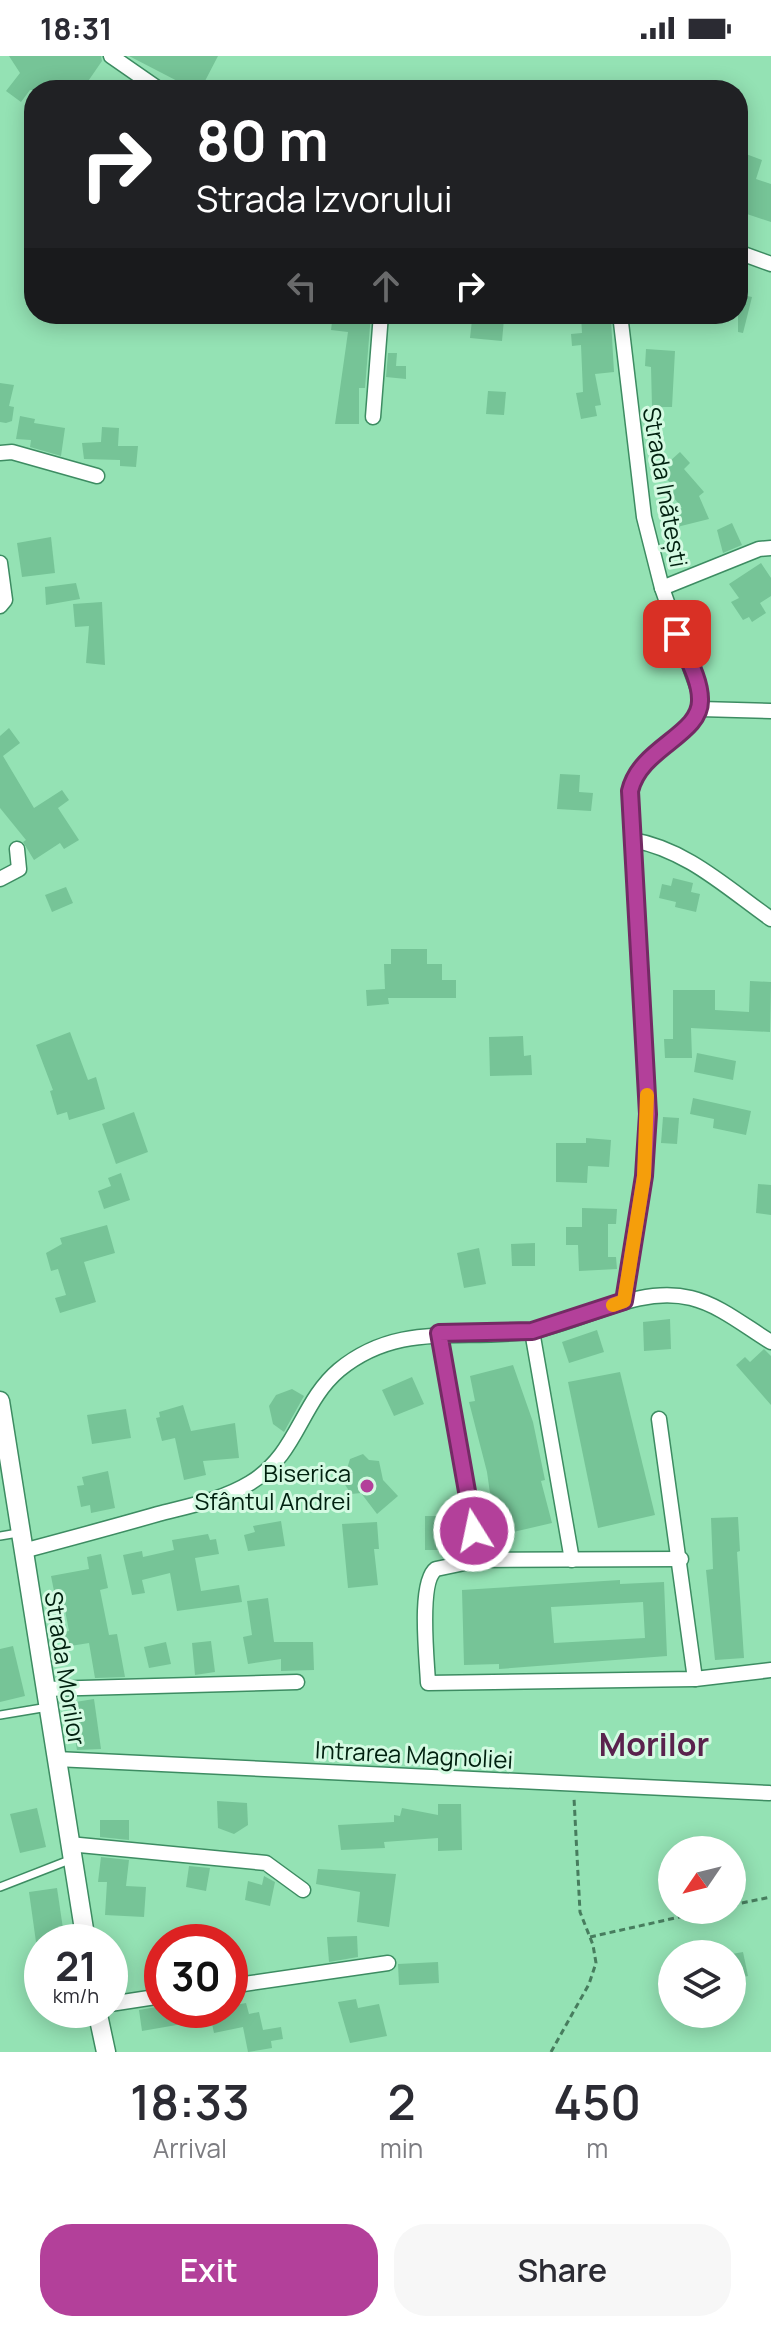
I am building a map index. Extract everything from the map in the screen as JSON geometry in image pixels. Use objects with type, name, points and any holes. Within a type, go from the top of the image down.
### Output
[{"type":"street","points":[[111,56],[146,80]]},
{"type":"street","points":[[748,256],[771,264]]},
{"type":"street","points":[[373,417],[380,324]]},
{"type":"street","name":"Strada Inătești","points":[[621,324],[637,469],[662,588],[696,681],[700,709]]},
{"type":"street","points":[[0,453],[12,452],[97,476]]},
{"type":"street","points":[[662,588],[759,549],[771,548]]},
{"type":"street","points":[[0,563],[5,600],[0,606]]},
{"type":"street","points":[[624,1301],[644,1176],[648,1114],[630,791],[640,765],[692,723],[700,709],[771,711]]},
{"type":"street","points":[[632,840],[660,845],[680,855],[771,919]]},
{"type":"street","points":[[0,879],[19,869],[17,849]]},
{"type":"street","points":[[22,1542],[231,1493],[279,1460],[313,1401],[339,1370],[398,1340],[439,1333],[532,1331],[624,1301],[691,1298],[717,1309],[771,1342]]},
{"type":"street","points":[[532,1331],[572,1560]]},
{"type":"street","points":[[439,1333],[479,1560]]},
{"type":"street","name":"Strada Morilor","points":[[0,1404],[83,1924]]},
{"type":"street","points":[[659,1419],[681,1559],[695,1679]]},
{"type":"street","points":[[681,1559],[479,1560],[446,1565],[430,1573],[425,1588],[428,1683],[695,1679],[771,1670]]},
{"type":"street","points":[[46,1698],[297,1682]]},
{"type":"street","name":"Intrarea Magnoliei","points":[[56,1759],[769,1793]]},
{"type":"street","points":[[70,1852],[266,1863],[303,1890]]},
{"type":"street","points":[[248,1983],[388,1963]]},
{"type":"street","points":[[101,2028],[106,2052]]},
{"type":"lane","points":[[0,1536],[22,1542]]},
{"type":"lane","points":[[0,1715],[46,1698]]},
{"type":"lane","points":[[0,1887],[70,1852]]},
{"type":"path","points":[[551,2052],[589,1984],[596,1963],[580,1912],[574,1784]]},
{"type":"path","points":[[746,1902],[771,1897]]},
{"type":"path","points":[[590,1937],[658,1922]]},
{"type":"building","points":[[9,56],[101,56],[102,61],[89,80],[24,80],[24,98],[21,102],[6,91],[20,73]]},
{"type":"building","points":[[129,56],[218,56],[206,80],[175,80]]},
{"type":"building","points":[[748,155],[762,160],[756,179],[771,184],[771,222],[748,214]]},
{"type":"building","points":[[332,324],[370,324],[365,388],[359,388],[359,424],[335,424],[348,332],[331,330]]},
{"type":"building","points":[[472,324],[504,324],[502,341],[470,338]]},
{"type":"building","points":[[581,324],[611,324],[614,372],[595,374],[601,405],[595,406],[597,416],[581,419],[576,393],[583,392],[581,345],[572,346],[571,334],[582,333]]},
{"type":"building","points":[[738,324],[745,324],[743,333],[738,332]]},
{"type":"building","points":[[646,349],[675,351],[672,407],[652,407],[651,367],[645,366]]},
{"type":"building","points":[[388,353],[397,353],[396,366],[406,366],[406,379],[386,377]]},
{"type":"building","points":[[0,383],[14,385],[9,406],[14,407],[12,421],[6,423],[0,422]]},
{"type":"building","points":[[488,391],[506,392],[504,415],[486,414]]},
{"type":"building","points":[[20,416],[35,419],[34,423],[65,428],[61,456],[30,447],[31,440],[16,439]]},
{"type":"building","points":[[102,427],[119,428],[118,446],[138,446],[136,467],[120,466],[120,460],[84,459],[82,443],[101,442]]},
{"type":"building","points":[[680,452],[690,463],[684,469],[704,492],[699,496],[709,519],[673,528],[667,514],[682,508],[670,493],[676,489],[659,471]]},
{"type":"building","points":[[732,523],[742,545],[723,553],[717,530]]},
{"type":"building","points":[[51,537],[55,573],[22,577],[17,543]]},
{"type":"building","points":[[761,563],[771,578],[771,596],[760,603],[766,613],[752,622],[749,617],[743,620],[731,602],[739,598],[729,584]]},
{"type":"building","points":[[76,583],[80,599],[46,605],[45,587]]},
{"type":"building","points":[[102,602],[105,665],[86,663],[89,626],[75,627],[73,604]]},
{"type":"building","points":[[9,728],[20,743],[3,756],[34,808],[62,790],[69,800],[58,808],[79,840],[64,849],[60,843],[34,860],[23,842],[26,840],[0,808],[0,736]]},
{"type":"building","points":[[560,774],[580,775],[579,792],[593,793],[591,811],[557,809]]},
{"type":"building","points":[[673,878],[693,883],[691,892],[700,894],[696,912],[675,907],[676,902],[659,898],[662,884],[671,886]]},
{"type":"building","points":[[66,887],[73,903],[52,912],[45,895]]},
{"type":"building","points":[[391,949],[427,949],[427,964],[442,964],[442,980],[456,980],[456,998],[388,998],[389,1004],[367,1006],[366,990],[385,989],[384,964],[391,964]]},
{"type":"building","points":[[750,981],[771,982],[770,1032],[691,1028],[692,1058],[665,1058],[664,1039],[673,1039],[673,990],[715,990],[715,1010],[749,1012]]},
{"type":"building","points":[[70,1032],[88,1080],[96,1077],[105,1109],[69,1120],[67,1112],[57,1115],[50,1091],[53,1090],[36,1045]]},
{"type":"building","points":[[523,1036],[524,1056],[531,1055],[532,1075],[490,1076],[489,1037]]},
{"type":"building","points":[[697,1053],[736,1061],[733,1080],[694,1072]]},
{"type":"building","points":[[693,1098],[751,1111],[746,1135],[713,1128],[714,1119],[690,1114]]},
{"type":"building","points":[[134,1112],[148,1152],[116,1164],[102,1124]]},
{"type":"building","points":[[663,1117],[679,1118],[677,1144],[661,1143]]},
{"type":"building","points":[[586,1138],[611,1140],[609,1167],[588,1166],[587,1183],[556,1182],[556,1143],[586,1143]]},
{"type":"building","points":[[121,1173],[130,1200],[104,1209],[98,1191],[111,1186],[108,1178]]},
{"type":"building","points":[[758,1184],[771,1185],[771,1215],[756,1213]]},
{"type":"building","points":[[582,1208],[617,1209],[616,1224],[608,1224],[608,1257],[616,1257],[617,1269],[579,1271],[578,1245],[566,1245],[566,1227],[582,1227]]},
{"type":"building","points":[[107,1225],[115,1253],[84,1262],[96,1302],[60,1313],[55,1298],[66,1295],[58,1269],[51,1271],[46,1253],[62,1244],[60,1238]]},
{"type":"building","points":[[535,1243],[535,1266],[512,1266],[511,1244]]},
{"type":"building","points":[[479,1248],[486,1284],[464,1288],[457,1253]]},
{"type":"building","points":[[670,1319],[671,1349],[644,1351],[643,1322]]},
{"type":"building","points":[[597,1330],[604,1352],[569,1363],[562,1342]]},
{"type":"building","points":[[764,1349],[771,1356],[771,1405],[736,1365],[745,1357],[750,1362]]},
{"type":"building","points":[[513,1365],[533,1422],[545,1480],[541,1481],[552,1523],[496,1536],[487,1472],[469,1402],[475,1401],[470,1376]]},
{"type":"building","points":[[620,1372],[655,1515],[598,1528],[568,1382]]},
{"type":"building","points":[[412,1377],[424,1404],[394,1416],[382,1390]]},
{"type":"building","points":[[292,1389],[304,1396],[284,1432],[273,1424],[269,1406],[276,1395]]},
{"type":"building","points":[[183,1405],[191,1431],[235,1423],[239,1458],[203,1461],[206,1475],[184,1480],[175,1438],[162,1441],[156,1418],[160,1417],[159,1412]]},
{"type":"building","points":[[126,1409],[131,1438],[92,1444],[87,1415]]},
{"type":"building","name":"Biserica Sfântul Andrei","points":[[363,1454],[369,1460],[379,1461],[383,1480],[398,1496],[377,1514],[361,1493],[351,1494],[344,1483],[349,1476],[346,1472],[350,1459]]},
{"type":"building","points":[[108,1471],[115,1508],[91,1513],[90,1505],[81,1507],[77,1486],[84,1485],[82,1477]]},
{"type":"building","points":[[425,1516],[456,1516],[456,1550],[425,1550]]},
{"type":"building","points":[[738,1517],[740,1551],[737,1552],[744,1658],[715,1660],[706,1570],[713,1569],[711,1518]]},
{"type":"building","points":[[281,1521],[285,1546],[248,1551],[244,1535],[255,1532],[253,1526]]},
{"type":"building","points":[[377,1522],[379,1549],[374,1549],[378,1585],[348,1588],[342,1524]]},
{"type":"building","points":[[208,1534],[210,1540],[216,1539],[219,1554],[195,1558],[201,1591],[239,1585],[242,1602],[177,1611],[170,1573],[142,1580],[145,1593],[132,1595],[123,1555],[142,1551],[143,1557],[174,1550],[172,1540]]},
{"type":"building","points":[[101,1554],[108,1588],[100,1590],[109,1635],[117,1634],[125,1677],[95,1678],[89,1643],[64,1647],[62,1632],[69,1631],[63,1600],[56,1601],[51,1576],[89,1569],[87,1557]]},
{"type":"building","points":[[620,1580],[620,1584],[664,1582],[667,1656],[499,1669],[499,1664],[464,1665],[462,1590]],"holes":[[[643,1602],[645,1638],[554,1643],[551,1607]]]},
{"type":"building","points":[[268,1598],[274,1642],[313,1642],[314,1670],[281,1671],[281,1659],[248,1664],[243,1637],[252,1635],[247,1601]]},
{"type":"building","points":[[211,1641],[215,1672],[195,1675],[192,1643]]},
{"type":"building","points":[[166,1642],[171,1664],[149,1668],[144,1647]]},
{"type":"building","points":[[13,1646],[25,1696],[0,1702],[0,1649]]},
{"type":"building","points":[[94,1699],[101,1749],[77,1750],[69,1703]]},
{"type":"building","points":[[217,1801],[247,1803],[248,1825],[234,1834],[218,1828]]},
{"type":"building","points":[[438,1804],[461,1804],[462,1850],[438,1851],[438,1838],[384,1842],[385,1848],[341,1850],[338,1825],[394,1822],[394,1815],[400,1816],[402,1808],[438,1815]]},
{"type":"building","points":[[37,1808],[46,1847],[20,1853],[10,1814]]},
{"type":"building","points":[[100,1820],[129,1820],[129,1840],[100,1837]]},
{"type":"building","points":[[101,1857],[129,1860],[126,1886],[146,1887],[144,1917],[105,1915],[107,1882],[98,1882]]},
{"type":"building","points":[[189,1866],[210,1868],[206,1891],[186,1887]]},
{"type":"building","points":[[318,1869],[396,1874],[389,1927],[357,1922],[360,1892],[316,1884]]},
{"type":"building","points":[[264,1876],[275,1882],[270,1906],[245,1900],[248,1881],[262,1885]]},
{"type":"building","points":[[57,1888],[62,1924],[33,1924],[29,1892]]},
{"type":"building","points":[[357,1936],[358,1957],[329,1962],[327,1937]]},
{"type":"building","points":[[438,1962],[439,1983],[399,1985],[398,1964]]},
{"type":"building","points":[[356,1999],[358,2008],[379,2004],[387,2036],[350,2043],[338,2002]]},
{"type":"building","points":[[144,2009],[144,2028],[159,2028],[142,2031],[139,2010]]},
{"type":"building","points":[[248,2010],[249,2014],[259,2012],[263,2030],[281,2027],[283,2039],[271,2041],[272,2048],[248,2052],[243,2028],[248,2028]]},
{"type":"building","points":[[213,2028],[238,2028],[214,2033]]},
{"type":"slow traffic","points":[[613,1305],[624,1301],[644,1176],[647,1095]]},
{"type":"place","name":"Biserica Sfântul Andrei","points":[[367,1486]]},
{"type":"district","name":"Morilor","points":[[654,1744]]},
{"type":"route","points":[[474,1531],[439,1333],[532,1331],[624,1301],[644,1176],[648,1114],[630,791],[640,765],[692,723],[700,709],[701,698],[696,681],[677,634]]}]
